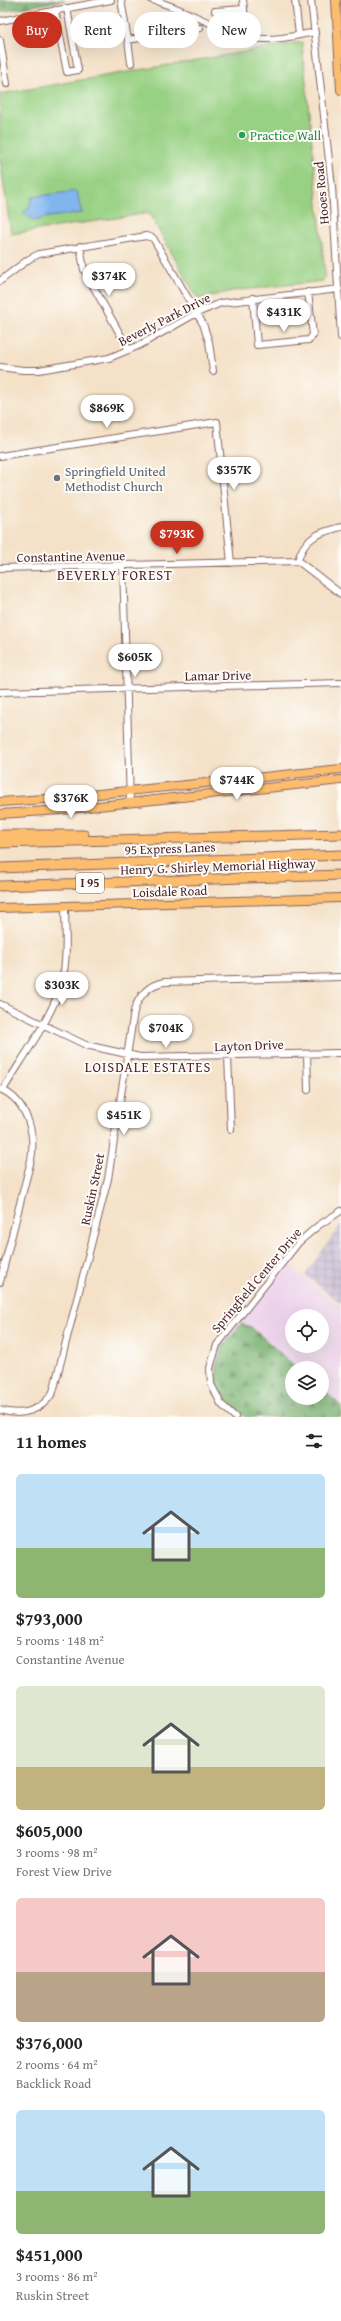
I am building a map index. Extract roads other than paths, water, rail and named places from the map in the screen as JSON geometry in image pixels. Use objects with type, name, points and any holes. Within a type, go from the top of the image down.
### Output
[{"type":"highway","points":[[0,835],[71,834],[134,839]]},
{"type":"highway","points":[[0,843],[341,834]]},
{"type":"highway","name":"95 Express Lanes","points":[[0,868],[341,855]]},
{"type":"highway","name":"Henry G. Shirley Memorial Highway","points":[[0,886],[341,875]]},
{"type":"main road","points":[[336,0],[341,90]]},
{"type":"main road","points":[[0,802],[130,792],[341,769]]},
{"type":"main road","points":[[0,814],[130,803],[341,780]]},
{"type":"main road","name":"Loisdale Road","points":[[0,908],[341,898]]},
{"type":"street","points":[[0,21],[111,0]]},
{"type":"street","points":[[121,0],[131,63]]},
{"type":"street","points":[[152,0],[167,4],[207,20]]},
{"type":"street","points":[[243,0],[244,12]]},
{"type":"street","points":[[295,0],[299,35]]},
{"type":"street","name":"Hooes Road","points":[[311,0],[332,187],[341,338]]},
{"type":"street","points":[[55,10],[66,72],[78,70],[67,8]]},
{"type":"street","points":[[215,12],[244,9]]},
{"type":"street","points":[[128,40],[200,28]]},
{"type":"street","points":[[261,38],[315,32]]},
{"type":"street","points":[[0,40],[2,63],[7,84]]},
{"type":"street","points":[[0,281],[29,259],[39,254],[80,246],[149,236],[157,242],[197,313],[209,342],[213,371]]},
{"type":"street","points":[[80,246],[84,270],[129,350]]},
{"type":"street","name":"Beverly Park Drive","points":[[0,367],[39,370],[109,358],[129,350],[197,313],[221,303],[339,289]]},
{"type":"street","points":[[253,298],[257,345],[309,340],[313,335],[308,292]]},
{"type":"street","points":[[0,456],[217,422],[232,563]]},
{"type":"street","points":[[341,527],[320,533],[309,540],[300,550],[298,561],[341,594]]},
{"type":"street","name":"Constantine Avenue","points":[[0,568],[298,561]]},
{"type":"street","points":[[123,565],[130,803]]},
{"type":"street","name":"Lamar Drive","points":[[0,692],[341,683]]},
{"type":"street","points":[[0,1282],[31,1160],[33,1144],[30,1126],[23,1110],[1,1089],[42,1024],[55,1000],[63,975],[65,906]]},
{"type":"street","name":"Ruskin Street","points":[[0,1410],[7,1413],[24,1413],[39,1408],[50,1397],[56,1384],[108,1178],[136,1003],[145,991],[158,983],[341,977]]},
{"type":"street","name":"Layton Drive","points":[[0,1004],[86,1045],[127,1055],[157,1058],[341,1053]]},
{"type":"street","points":[[307,1054],[308,1090]]},
{"type":"street","points":[[228,1056],[231,1129]]},
{"type":"street","name":"Springfield Center Drive","points":[[236,1417],[221,1404],[211,1384],[210,1368],[217,1345],[299,1242],[319,1225],[341,1211]]},
{"type":"water","points":[[75,191],[77,192],[82,213],[48,217],[34,221],[23,212],[29,209],[32,197]]},
{"type":"place","name":"Practice Wall","points":[[242,135]]},
{"type":"place","name":"Springfield United Methodist Church","points":[[57,478]]},
{"type":"district","name":"BEVERLY FOREST","points":[[115,575]]},
{"type":"district","name":"LOISDALE ESTATES","points":[[148,1067]]}]
